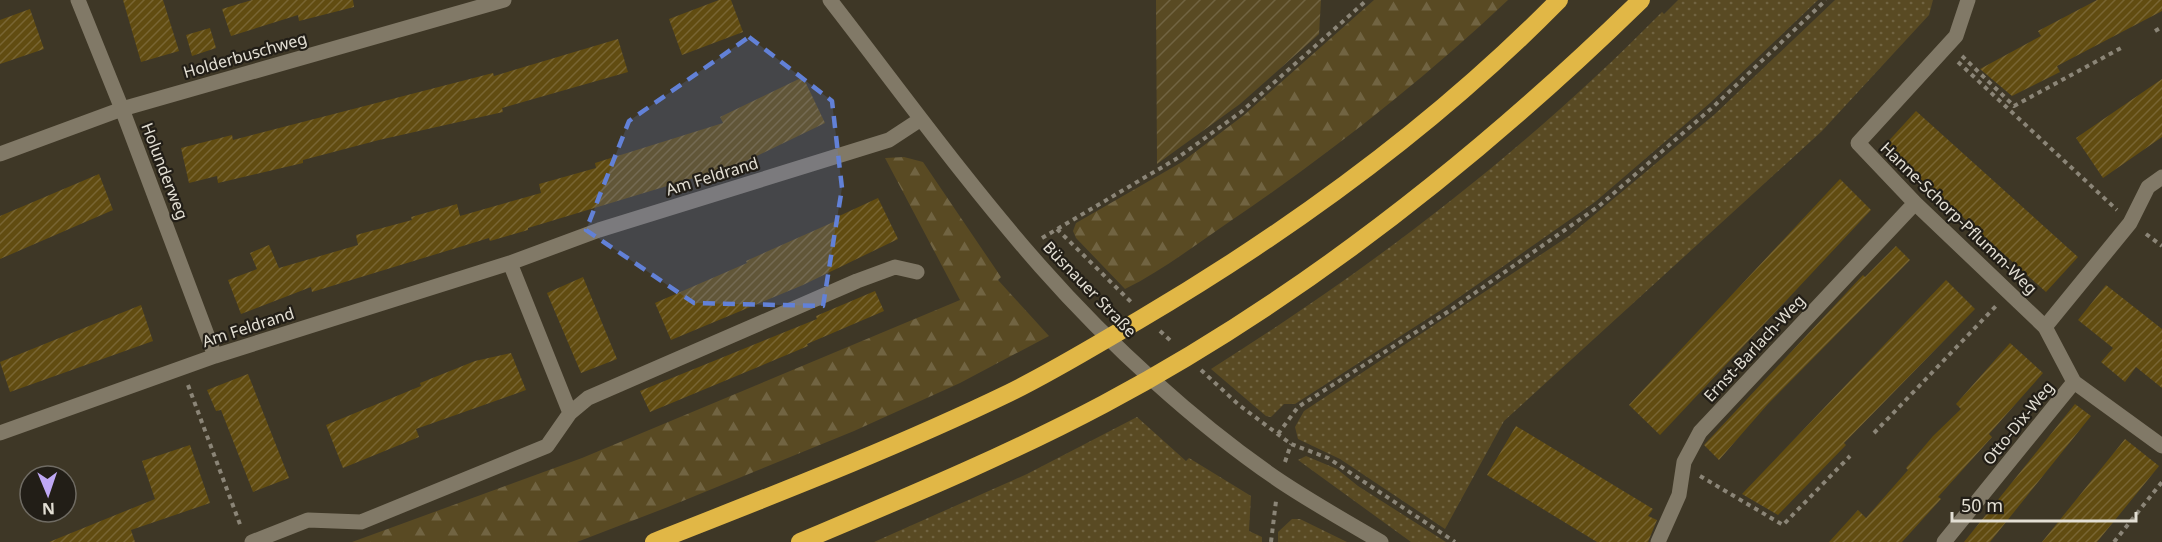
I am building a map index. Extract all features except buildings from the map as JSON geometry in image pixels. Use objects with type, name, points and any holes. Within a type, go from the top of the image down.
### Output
[{"type":"highway","points":[[654,542],[847,465],[999,397],[1062,365],[1180,296],[1291,223],[1390,149],[1500,56],[1559,0]]},
{"type":"highway","points":[[800,542],[1047,434],[1107,402],[1269,306],[1448,175],[1545,90],[1641,0]]},
{"type":"street","name":"Holunderweg","points":[[78,0],[122,108],[215,356]]},
{"type":"street","name":"Holderbuschweg","points":[[0,154],[122,108],[504,0]]},
{"type":"street","name":"Büsnauer Straße","points":[[830,0],[921,119],[1041,266],[1120,348],[1213,431],[1280,481],[1381,542]]},
{"type":"street","name":"Hanne-Schorp-Pflumm-Weg","points":[[1968,0],[1956,36],[1857,143],[1915,203],[2045,327],[2074,382],[2162,446]]},
{"type":"street","name":"Am Feldrand","points":[[0,433],[215,356],[510,263],[599,230],[889,140],[921,119]]},
{"type":"street","points":[[2045,327],[2130,223],[2148,187],[2162,177]]},
{"type":"street","name":"Ernst-Barlach-Weg","points":[[1658,542],[1679,495],[1684,462],[1700,432],[1915,203]]},
{"type":"street","points":[[510,263],[570,413]]},
{"type":"street","points":[[247,536],[308,520],[361,522],[547,446],[570,413],[588,398],[857,281],[895,267],[916,272]]},
{"type":"street","name":"Otto-Dix-Weg","points":[[1944,542],[2074,382]]},
{"type":"path","points":[[1071,243],[1057,229],[1176,159],[1241,112],[1367,0]]},
{"type":"path","points":[[1278,434],[1298,407],[1449,311],[1599,206],[1713,107],[1826,0]]},
{"type":"path","points":[[2156,31],[2162,27]]},
{"type":"path","points":[[1956,36],[1957,51],[2014,106],[2121,48]]},
{"type":"path","points":[[1944,49],[2130,223]]},
{"type":"path","points":[[1874,433],[2009,292]]},
{"type":"path","points":[[182,367],[247,536]]},
{"type":"path","points":[[1239,405],[1291,444],[1328,458],[1455,542]]},
{"type":"path","points":[[1684,462],[1706,481],[1783,525],[1850,456]]},
{"type":"path","points":[[1271,542],[1280,481]]},
{"type":"path","points":[[2114,542],[2162,482]]},
{"type":"highlighted area","points":[[749,37],[832,101],[842,188],[823,306],[694,303],[586,230],[629,121]]},
{"type":"green space","points":[[1156,0],[1321,0],[1319,34],[1240,104],[1157,164]]},
{"type":"green space","points":[[1374,0],[1508,0],[1408,89],[1338,144],[1178,257],[1125,289],[1076,238],[1073,231],[1076,223],[1182,162],[1244,115]]},
{"type":"green space","points":[[1678,0],[1818,0],[1710,103],[1595,202],[1441,310],[1295,404],[1284,404],[1271,417],[1266,416],[1211,369],[1332,289],[1447,204],[1557,112],[1662,12],[1664,14]]},
{"type":"green space","points":[[1835,0],[1933,0],[1929,15],[1822,131],[1504,421],[1445,529],[1340,459],[1298,439],[1295,427],[1304,411],[1569,236],[1715,114]]},
{"type":"green space","points":[[904,157],[923,162],[1001,277],[998,280],[1049,336],[960,383],[854,431],[577,542],[352,542],[582,458],[960,300],[885,158]]},
{"type":"green space","points":[[1137,417],[1186,461],[1189,458],[1251,496],[1249,531],[1262,537],[1262,542],[874,542],[1027,474]]},
{"type":"green space","points":[[1306,456],[1337,469],[1358,486],[1446,542],[1411,542],[1298,460]]},
{"type":"green space","points":[[1292,519],[1300,519],[1347,542],[1278,542],[1278,532]]}]
